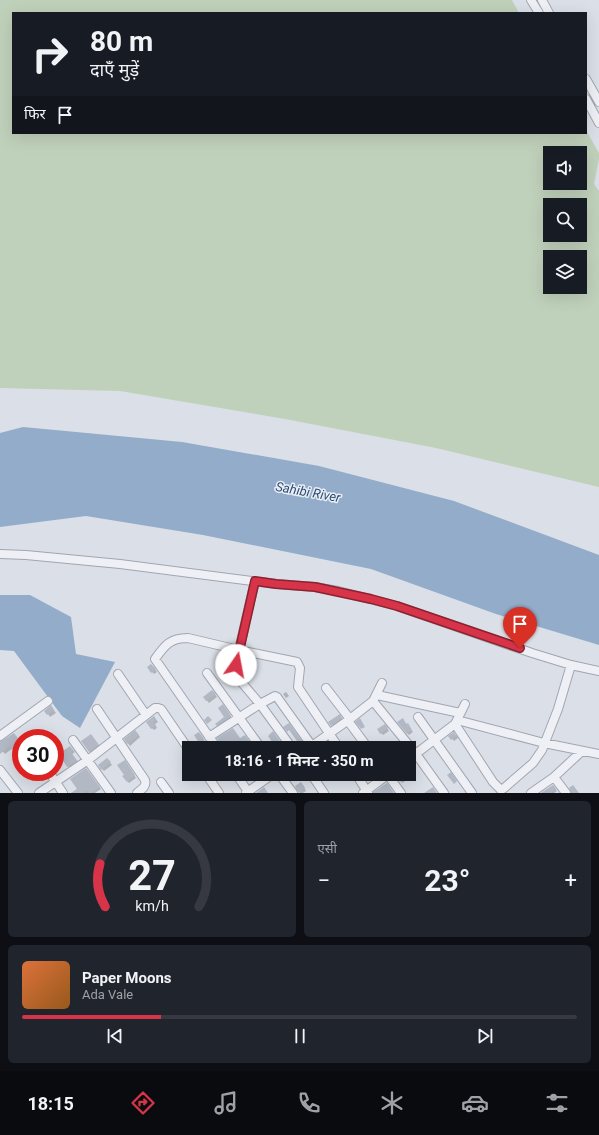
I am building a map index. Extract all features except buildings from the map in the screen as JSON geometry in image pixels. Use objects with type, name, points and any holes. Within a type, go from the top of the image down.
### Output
[{"type":"street","points":[[532,0],[538,12]]},
{"type":"street","points":[[542,0],[548,12]]},
{"type":"street","points":[[587,81],[599,102]]},
{"type":"street","points":[[587,101],[599,123]]},
{"type":"street","points":[[0,554],[120,564],[276,584],[315,587],[397,606],[532,653],[571,665],[599,671]]},
{"type":"street","points":[[255,581],[239,650],[236,673],[287,741]]},
{"type":"street","points":[[212,741],[155,659],[165,646],[173,640],[188,638],[292,661],[298,664],[300,672],[298,687],[334,741]]},
{"type":"street","points":[[458,719],[493,782],[501,790],[533,763],[537,757],[558,709],[571,665]]},
{"type":"street","points":[[207,673],[256,741]]},
{"type":"street","points":[[118,674],[146,715]]},
{"type":"street","points":[[320,741],[349,720],[375,698],[382,683]]},
{"type":"street","points":[[326,688],[363,741]]},
{"type":"street","points":[[209,737],[273,696],[277,697],[307,741]]},
{"type":"street","points":[[375,698],[544,743],[599,754]]},
{"type":"street","points":[[375,698],[402,741]]},
{"type":"street","points":[[0,736],[48,701]]},
{"type":"street","points":[[416,754],[458,719],[465,704]]},
{"type":"street","points":[[39,793],[88,760],[155,708],[161,709],[183,741]]},
{"type":"street","points":[[97,709],[145,780],[145,786],[137,793]]},
{"type":"street","points":[[418,717],[472,793]]},
{"type":"street","points":[[73,740],[111,793]]},
{"type":"street","points":[[531,793],[554,777],[582,751]]},
{"type":"street","points":[[416,762],[444,793]]},
{"type":"street","points":[[0,770],[18,793]]},
{"type":"street","points":[[554,777],[566,793]]},
{"type":"street","points":[[211,781],[219,793]]},
{"type":"street","points":[[240,781],[248,793],[264,781]]},
{"type":"street","points":[[284,781],[293,793]]},
{"type":"street","points":[[316,781],[324,793]]},
{"type":"street","points":[[360,781],[366,792],[379,781]]},
{"type":"street","points":[[392,781],[400,793]]},
{"type":"street","points":[[55,782],[64,793]]},
{"type":"street","points":[[161,782],[169,793]]},
{"type":"green space","points":[[0,0],[512,0],[518,12],[12,12],[12,134],[587,134],[587,132],[599,153],[594,184],[599,191],[599,487],[436,448],[285,419],[120,391],[0,388]]},
{"type":"water","name":"Sahibi River","points":[[23,427],[182,442],[319,466],[454,501],[599,555],[599,645],[496,614],[371,569],[203,535],[86,516],[0,527],[0,433]]},
{"type":"water","points":[[0,595],[30,595],[71,617],[76,654],[115,662],[80,728],[62,716],[14,651],[0,650]]},
{"type":"route","points":[[236,665],[255,581],[315,587],[371,599],[397,606],[520,648]]}]
